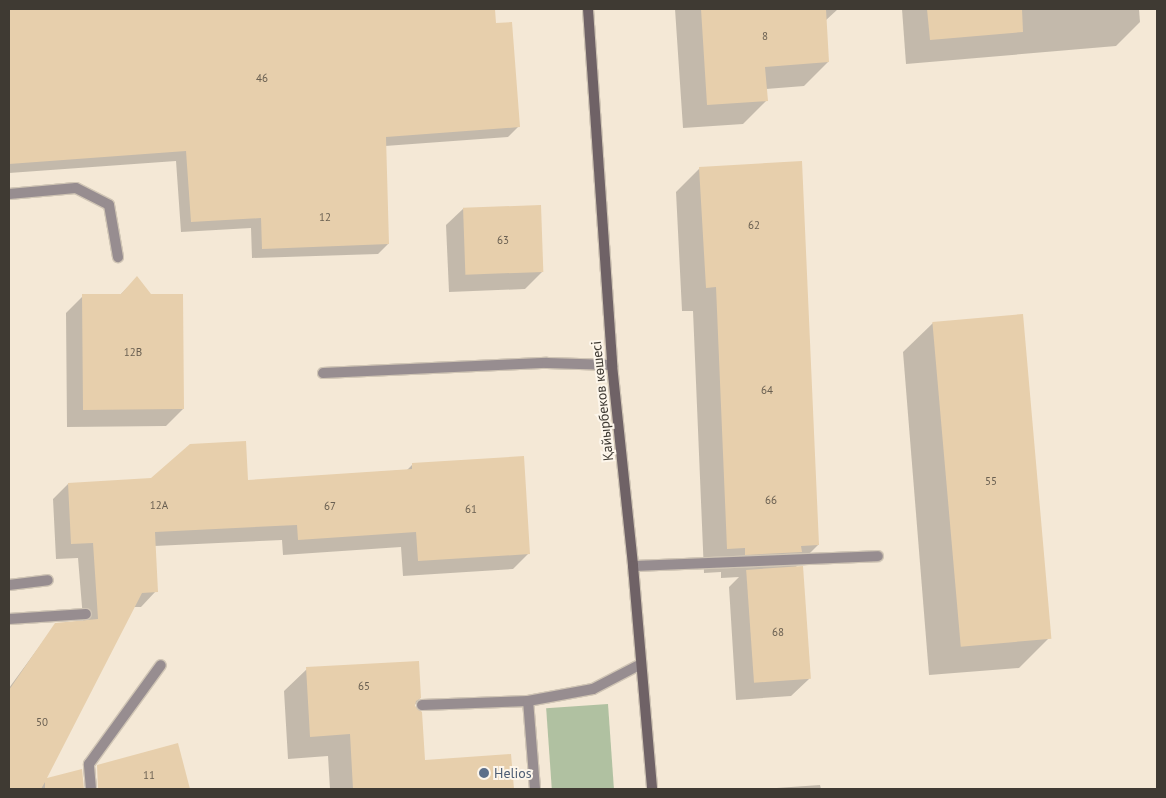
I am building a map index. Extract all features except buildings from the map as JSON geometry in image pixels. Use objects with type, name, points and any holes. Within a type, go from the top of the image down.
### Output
[{"type":"main road","name":"Қайырбеков көшесі","points":[[588,9],[612,364],[633,566],[652,789]]},
{"type":"lane","points":[[9,194],[76,188],[109,206],[118,257]]},
{"type":"lane","points":[[323,373],[547,362],[612,364]]},
{"type":"lane","points":[[633,566],[878,556]]},
{"type":"lane","points":[[9,585],[48,580]]},
{"type":"lane","points":[[9,619],[86,614]]},
{"type":"lane","points":[[422,705],[528,701],[594,689],[641,664]]},
{"type":"lane","points":[[91,789],[89,764],[161,665]]},
{"type":"lane","points":[[528,701],[535,789]]},
{"type":"green space","points":[[608,704],[614,789],[552,789],[546,708]]},
{"type":"place","name":"Helios","points":[[484,773]]}]
